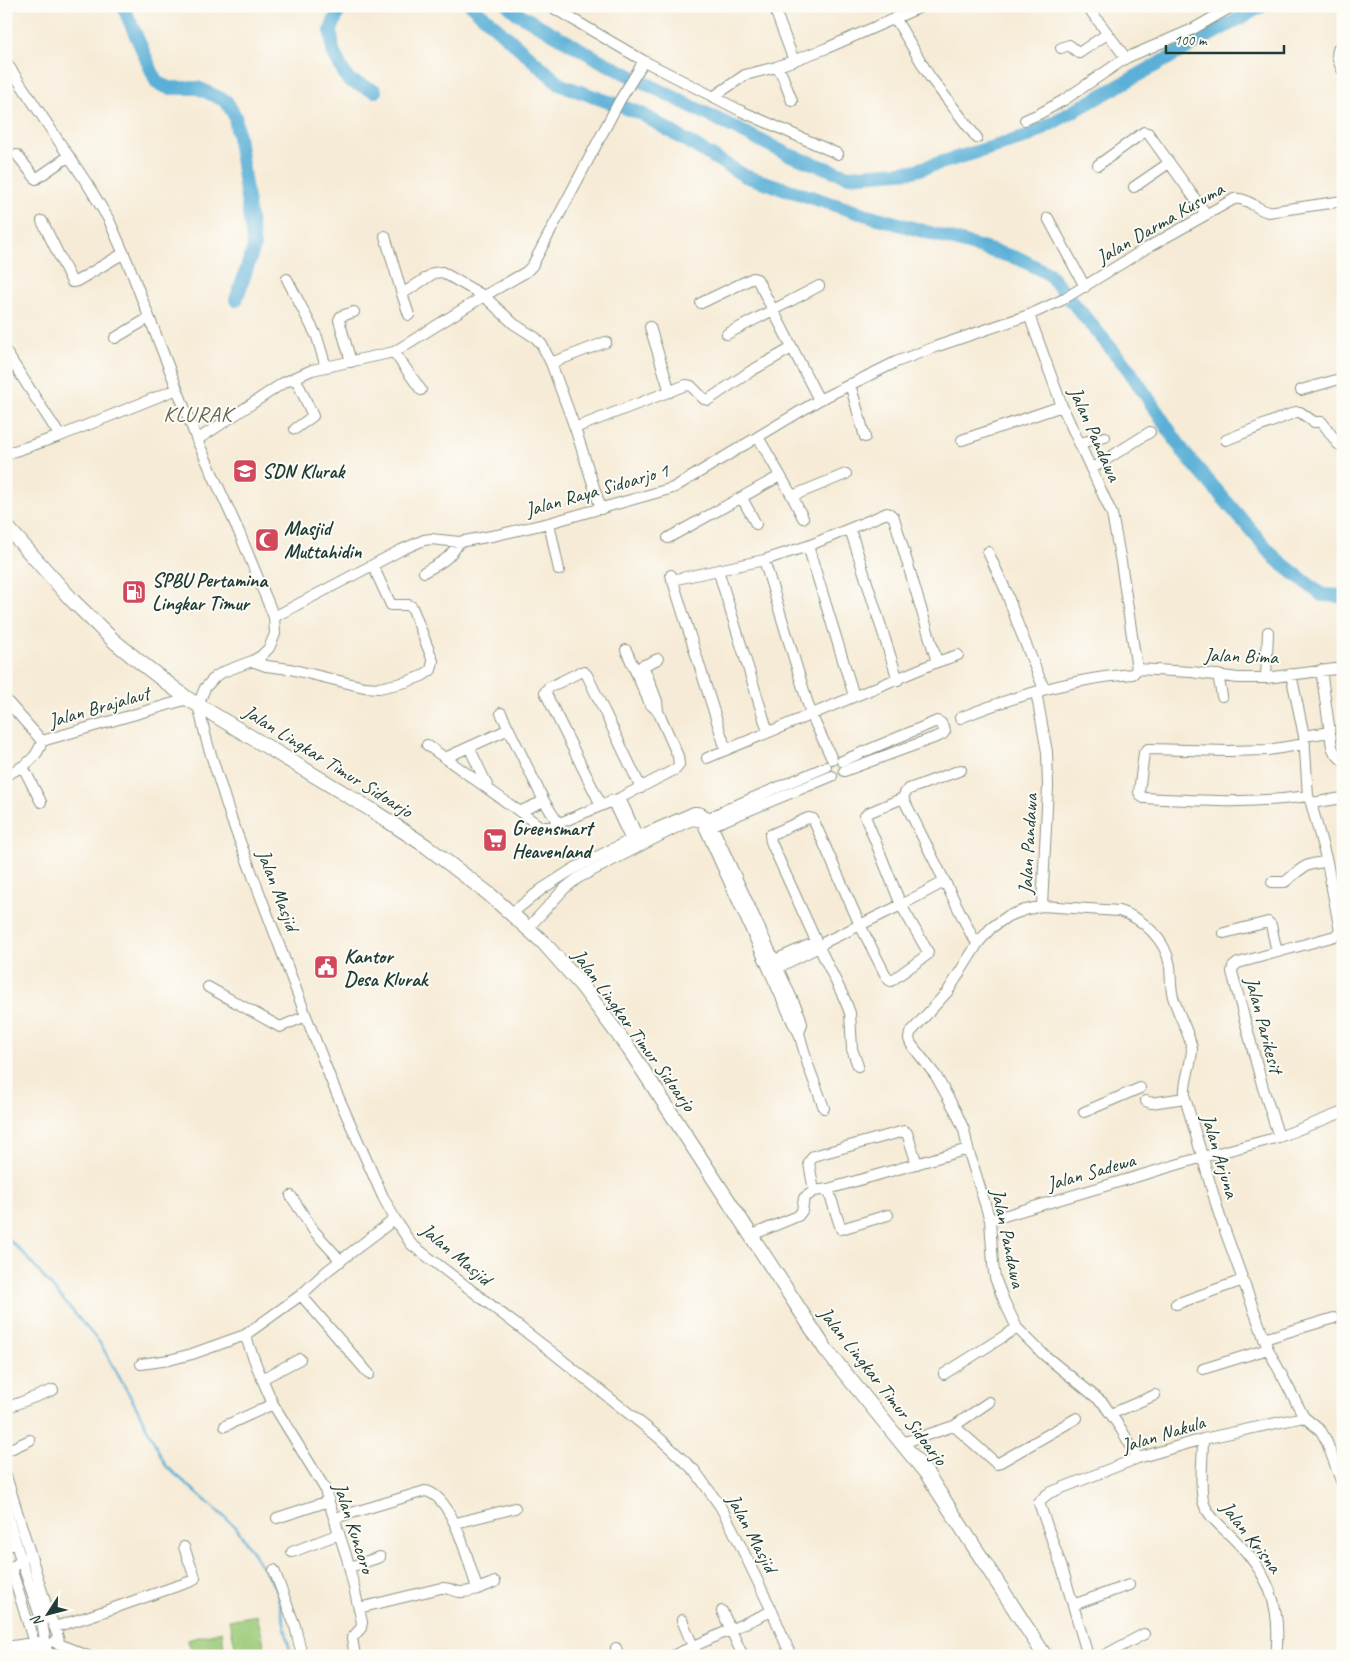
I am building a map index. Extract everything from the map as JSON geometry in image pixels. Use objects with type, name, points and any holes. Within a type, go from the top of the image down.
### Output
[{"type":"main road","name":"Jalan Lingkar Timur Sidoarjo","points":[[6,526],[72,600],[114,641],[193,702],[370,808],[426,846],[490,894],[543,942],[582,986],[624,1042],[826,1350],[927,1474],[1045,1656]]},
{"type":"street","points":[[550,6],[642,64],[838,154]]},
{"type":"street","points":[[713,97],[745,75],[794,61],[923,6]]},
{"type":"street","points":[[1087,6],[1126,58]]},
{"type":"street","points":[[1025,120],[1064,100],[1126,58],[1193,29],[1233,6]]},
{"type":"street","points":[[775,10],[794,61]]},
{"type":"street","points":[[895,18],[930,77],[977,138]]},
{"type":"street","points":[[1061,48],[1068,45],[1079,53],[1107,34]]},
{"type":"street","points":[[1343,44],[1336,54],[1343,71]]},
{"type":"street","points":[[6,62],[109,220],[124,252],[198,440],[274,617],[276,629],[272,643],[265,652],[252,661],[215,677],[193,702]]},
{"type":"street","points":[[198,440],[264,395],[295,377],[326,366],[394,352],[530,268],[620,100],[642,64]]},
{"type":"street","points":[[776,67],[782,75],[792,101]]},
{"type":"street","points":[[1098,164],[1144,132],[1148,133],[1206,214]]},
{"type":"street","points":[[17,155],[36,179],[68,156]]},
{"type":"street","points":[[1134,186],[1169,163]]},
{"type":"street","name":"Jalan Darma Kusuma","points":[[1029,315],[1075,293],[1145,249],[1237,198],[1268,212],[1343,201]]},
{"type":"street","points":[[1048,218],[1068,252],[1085,287]]},
{"type":"street","points":[[42,222],[73,282],[124,252]]},
{"type":"street","points":[[385,236],[409,314]]},
{"type":"street","points":[[402,294],[434,273],[444,273],[484,296],[514,324],[536,338],[542,345],[551,363],[575,428],[601,509]]},
{"type":"street","points":[[700,303],[754,278],[758,280],[819,400]]},
{"type":"street","points":[[287,279],[309,319],[326,366]]},
{"type":"street","points":[[727,334],[818,286]]},
{"type":"street","points":[[351,362],[339,320],[341,316],[354,312]]},
{"type":"street","name":"Jalan Raya Sidoarjo 1","points":[[274,617],[401,550],[424,540],[459,542],[497,535],[549,523],[674,488],[776,424],[850,384],[896,362],[1029,315]]},
{"type":"street","name":"Jalan Pandawa","points":[[1029,315],[1062,406],[1112,514],[1137,669]]},
{"type":"street","points":[[115,338],[150,318]]},
{"type":"street","points":[[650,327],[670,392]]},
{"type":"street","points":[[551,363],[606,342]]},
{"type":"street","points":[[575,428],[690,385],[704,399],[708,400],[751,371],[792,348]]},
{"type":"street","points":[[6,352],[60,436]]},
{"type":"street","points":[[394,352],[421,390]]},
{"type":"street","points":[[295,377],[313,416],[295,429]]},
{"type":"street","points":[[1301,390],[1343,378]]},
{"type":"street","points":[[850,384],[865,437]]},
{"type":"street","points":[[6,454],[60,436],[177,389]]},
{"type":"street","points":[[962,440],[1062,406]]},
{"type":"street","points":[[1226,440],[1300,412],[1314,422],[1322,422],[1338,444],[1343,446]]},
{"type":"street","points":[[1091,469],[1150,432]]},
{"type":"street","points":[[758,437],[803,518]]},
{"type":"street","points":[[1079,443],[1105,437]]},
{"type":"street","points":[[792,496],[846,474]]},
{"type":"street","points":[[668,538],[780,476]]},
{"type":"street","points":[[742,498],[756,524]]},
{"type":"street","points":[[726,750],[672,577],[764,560],[808,546],[887,513],[893,516],[937,662]]},
{"type":"street","points":[[549,523],[559,570]]},
{"type":"street","points":[[850,529],[898,680]]},
{"type":"street","points":[[424,572],[448,558],[459,542]]},
{"type":"street","points":[[808,546],[854,696]]},
{"type":"street","name":"Jalan Pandawa","points":[[988,552],[1006,591],[1041,690],[1037,697],[1047,752],[1048,787],[1042,906],[1008,916],[991,928],[978,943],[954,984],[910,1032],[909,1036],[911,1044],[936,1076],[947,1094],[964,1130],[990,1220],[995,1278],[1017,1328],[1043,1354],[1102,1403],[1111,1414],[1138,1458]]},
{"type":"street","points":[[764,560],[811,714],[835,767]]},
{"type":"street","points":[[252,661],[266,666],[290,669],[364,687],[379,688],[406,682],[429,672],[433,667],[433,661],[412,607],[409,605],[391,605],[373,566]]},
{"type":"street","points":[[718,570],[768,732]]},
{"type":"street","points":[[1266,678],[1268,632]]},
{"type":"street","points":[[427,745],[545,828],[641,788],[676,769],[679,765],[678,756],[658,710],[657,701],[639,667],[626,650]]},
{"type":"street","points":[[707,758],[854,696],[958,655]]},
{"type":"street","points":[[639,667],[658,659]]},
{"type":"street","name":"Jalan Bima","points":[[1137,669],[1238,678],[1266,678],[1343,668]]},
{"type":"street","points":[[960,718],[1041,690],[1112,675],[1133,674],[1137,669]]},
{"type":"street","points":[[1321,670],[1335,753],[1343,761]]},
{"type":"street","points":[[601,805],[545,692],[548,688],[580,672],[584,672],[587,675],[641,788]]},
{"type":"street","name":"Jalan Parikesit","points":[[1278,1137],[1232,970],[1235,964],[1335,936],[1340,931],[1328,862],[1310,799],[1304,740],[1291,674]]},
{"type":"street","points":[[1218,676],[1222,696]]},
{"type":"street","name":"Jalan Brajalaut","points":[[6,700],[40,748],[193,702]]},
{"type":"street","name":"Jalan Masjid","points":[[193,702],[231,818],[333,1086],[395,1219],[411,1244],[418,1250],[560,1358],[686,1461],[720,1506],[792,1656]]},
{"type":"street","points":[[501,713],[544,801],[558,823]]},
{"type":"street","points":[[707,823],[937,720],[944,729],[943,734],[923,742],[835,767]]},
{"type":"street","points":[[445,758],[509,729]]},
{"type":"street","points":[[918,729],[923,742]]},
{"type":"street","points":[[1330,732],[1268,750],[1148,749],[1144,753],[1140,792],[1144,798],[1228,802],[1343,798]]},
{"type":"street","points":[[469,747],[489,789]]},
{"type":"street","points":[[6,775],[23,767],[40,748]]},
{"type":"street","points":[[23,767],[40,802]]},
{"type":"street","points":[[858,1066],[852,1049],[848,1007],[770,838],[772,834],[808,818],[813,819],[860,925],[888,979],[892,980],[928,954],[901,905],[865,816],[903,798],[909,789],[961,770]]},
{"type":"street","points":[[903,798],[944,882],[972,936],[978,943]]},
{"type":"street","points":[[616,799],[636,843]]},
{"type":"street","points":[[521,812],[544,801]]},
{"type":"street","points":[[512,913],[542,889],[557,880],[576,874],[694,812],[701,812],[781,985],[802,1020],[800,1032],[808,1065],[824,1108]]},
{"type":"street","points":[[1272,882],[1285,882],[1303,867],[1328,862]]},
{"type":"street","points":[[528,928],[576,874]]},
{"type":"street","points":[[557,880],[565,888]]},
{"type":"street","points":[[772,966],[901,905],[944,882]]},
{"type":"street","points":[[542,889],[553,901]]},
{"type":"street","name":"Jalan Arjuna","points":[[1042,906],[1119,911],[1128,914],[1140,921],[1158,939],[1168,957],[1172,996],[1192,1048],[1185,1085],[1185,1098],[1220,1217],[1268,1350],[1304,1417],[1321,1431],[1326,1440],[1343,1486]]},
{"type":"street","points":[[1224,933],[1269,923],[1277,952]]},
{"type":"street","points":[[208,987],[280,1027],[306,1016]]},
{"type":"street","points":[[1084,1112],[1140,1088]]},
{"type":"street","points":[[1146,1102],[1151,1103],[1185,1098]]},
{"type":"street","name":"Jalan Sadewa","points":[[990,1220],[1203,1157],[1278,1137],[1343,1112]]},
{"type":"street","points":[[814,1191],[809,1163],[813,1156],[904,1131],[907,1132],[917,1164]]},
{"type":"street","points":[[752,1236],[798,1216],[802,1211],[804,1198],[814,1191],[828,1189],[968,1149]]},
{"type":"street","points":[[828,1189],[841,1229],[888,1215]]},
{"type":"street","points":[[291,1196],[314,1232],[341,1261]]},
{"type":"street","points":[[141,1364],[192,1354],[245,1335],[302,1295],[327,1271],[395,1219]]},
{"type":"street","points":[[1176,1304],[1243,1280]]},
{"type":"street","points":[[302,1295],[368,1374]]},
{"type":"street","points":[[1264,1339],[1334,1318]]},
{"type":"street","points":[[944,1374],[1017,1328]]},
{"type":"street","name":"Jalan Kuncoro","points":[[245,1335],[273,1404],[321,1481],[335,1518],[350,1567],[362,1622],[361,1628],[352,1638],[355,1656]]},
{"type":"street","points":[[1203,1370],[1268,1350]]},
{"type":"street","points":[[262,1379],[300,1359]]},
{"type":"street","points":[[6,1408],[53,1390]]},
{"type":"street","points":[[1111,1414],[1155,1395]]},
{"type":"street","points":[[902,1443],[954,1426],[988,1402]]},
{"type":"street","points":[[225,1426],[273,1404]]},
{"type":"street","name":"Jalan Nakula","points":[[1073,1605],[1040,1503],[1044,1497],[1049,1493],[1138,1458],[1203,1439],[1304,1417]]},
{"type":"street","points":[[954,1426],[997,1464],[1077,1418]]},
{"type":"street","name":"Jalan Krisna","points":[[1203,1439],[1203,1501],[1211,1516],[1242,1546],[1258,1568],[1269,1588],[1277,1615],[1276,1656]]},
{"type":"street","points":[[6,1451],[30,1440]]},
{"type":"street","points":[[6,1476],[18,1546]]},
{"type":"street","points":[[335,1518],[425,1491],[432,1492],[438,1497],[456,1523],[476,1588]]},
{"type":"street","points":[[277,1518],[329,1501]]},
{"type":"street","points":[[456,1523],[515,1508]]},
{"type":"street","points":[[7,1513],[18,1546],[25,1558],[52,1628],[88,1656]]},
{"type":"street","points":[[292,1552],[339,1534]]},
{"type":"street","points":[[8,1656],[33,1650],[46,1641],[52,1628],[95,1616],[192,1581],[195,1578],[184,1547]]},
{"type":"street","points":[[25,1558],[13,1567],[13,1576],[33,1650]]},
{"type":"street","points":[[350,1567],[380,1558]]},
{"type":"street","points":[[274,1570],[296,1626],[302,1656]]},
{"type":"street","points":[[359,1608],[441,1588],[447,1587],[461,1592],[495,1582]]},
{"type":"street","points":[[1088,1656],[1073,1605],[1129,1585]]},
{"type":"street","points":[[722,1611],[743,1656]]},
{"type":"street","points":[[672,1656],[696,1651],[731,1630],[772,1611]]},
{"type":"street","points":[[682,1620],[696,1651]]},
{"type":"street","points":[[52,1628],[46,1641],[52,1654]]},
{"type":"street","points":[[1104,1656],[1144,1634]]},
{"type":"street","points":[[6,1647],[52,1654]]},
{"type":"green space","points":[[257,1615],[265,1648],[237,1654],[229,1620]]},
{"type":"green space","points":[[222,1631],[225,1656],[195,1656],[187,1640]]},
{"type":"waterway","points":[[123,6],[157,83],[169,88],[198,88],[226,101],[235,116],[254,247],[236,300]]},
{"type":"waterway","points":[[340,6],[331,30],[333,52],[348,80],[375,91]]},
{"type":"waterway","points":[[472,6],[561,85],[640,113],[745,176],[857,212],[1020,259],[1049,274],[1129,370],[1185,454],[1276,559],[1322,595],[1343,596]]},
{"type":"waterway","points":[[509,6],[517,13],[601,61],[787,154],[848,176],[913,171],[1027,137],[1262,6]]},
{"type":"waterway","points":[[6,1237],[21,1251],[100,1343],[139,1412],[166,1466],[236,1527],[277,1590],[291,1656]]},
{"type":"place","name":"SDN Klurak","points":[[245,471]]},
{"type":"place","name":"Masjid Muttahidin","points":[[267,540]]},
{"type":"place","name":"SPBU Pertamina Lingkar Timur","points":[[134,592]]},
{"type":"place","name":"Greensmart Heavenland","points":[[495,840]]},
{"type":"place","name":"Kantor Desa Klurak","points":[[326,967]]},
{"type":"district","name":"KLURAK","points":[[198,414]]}]
